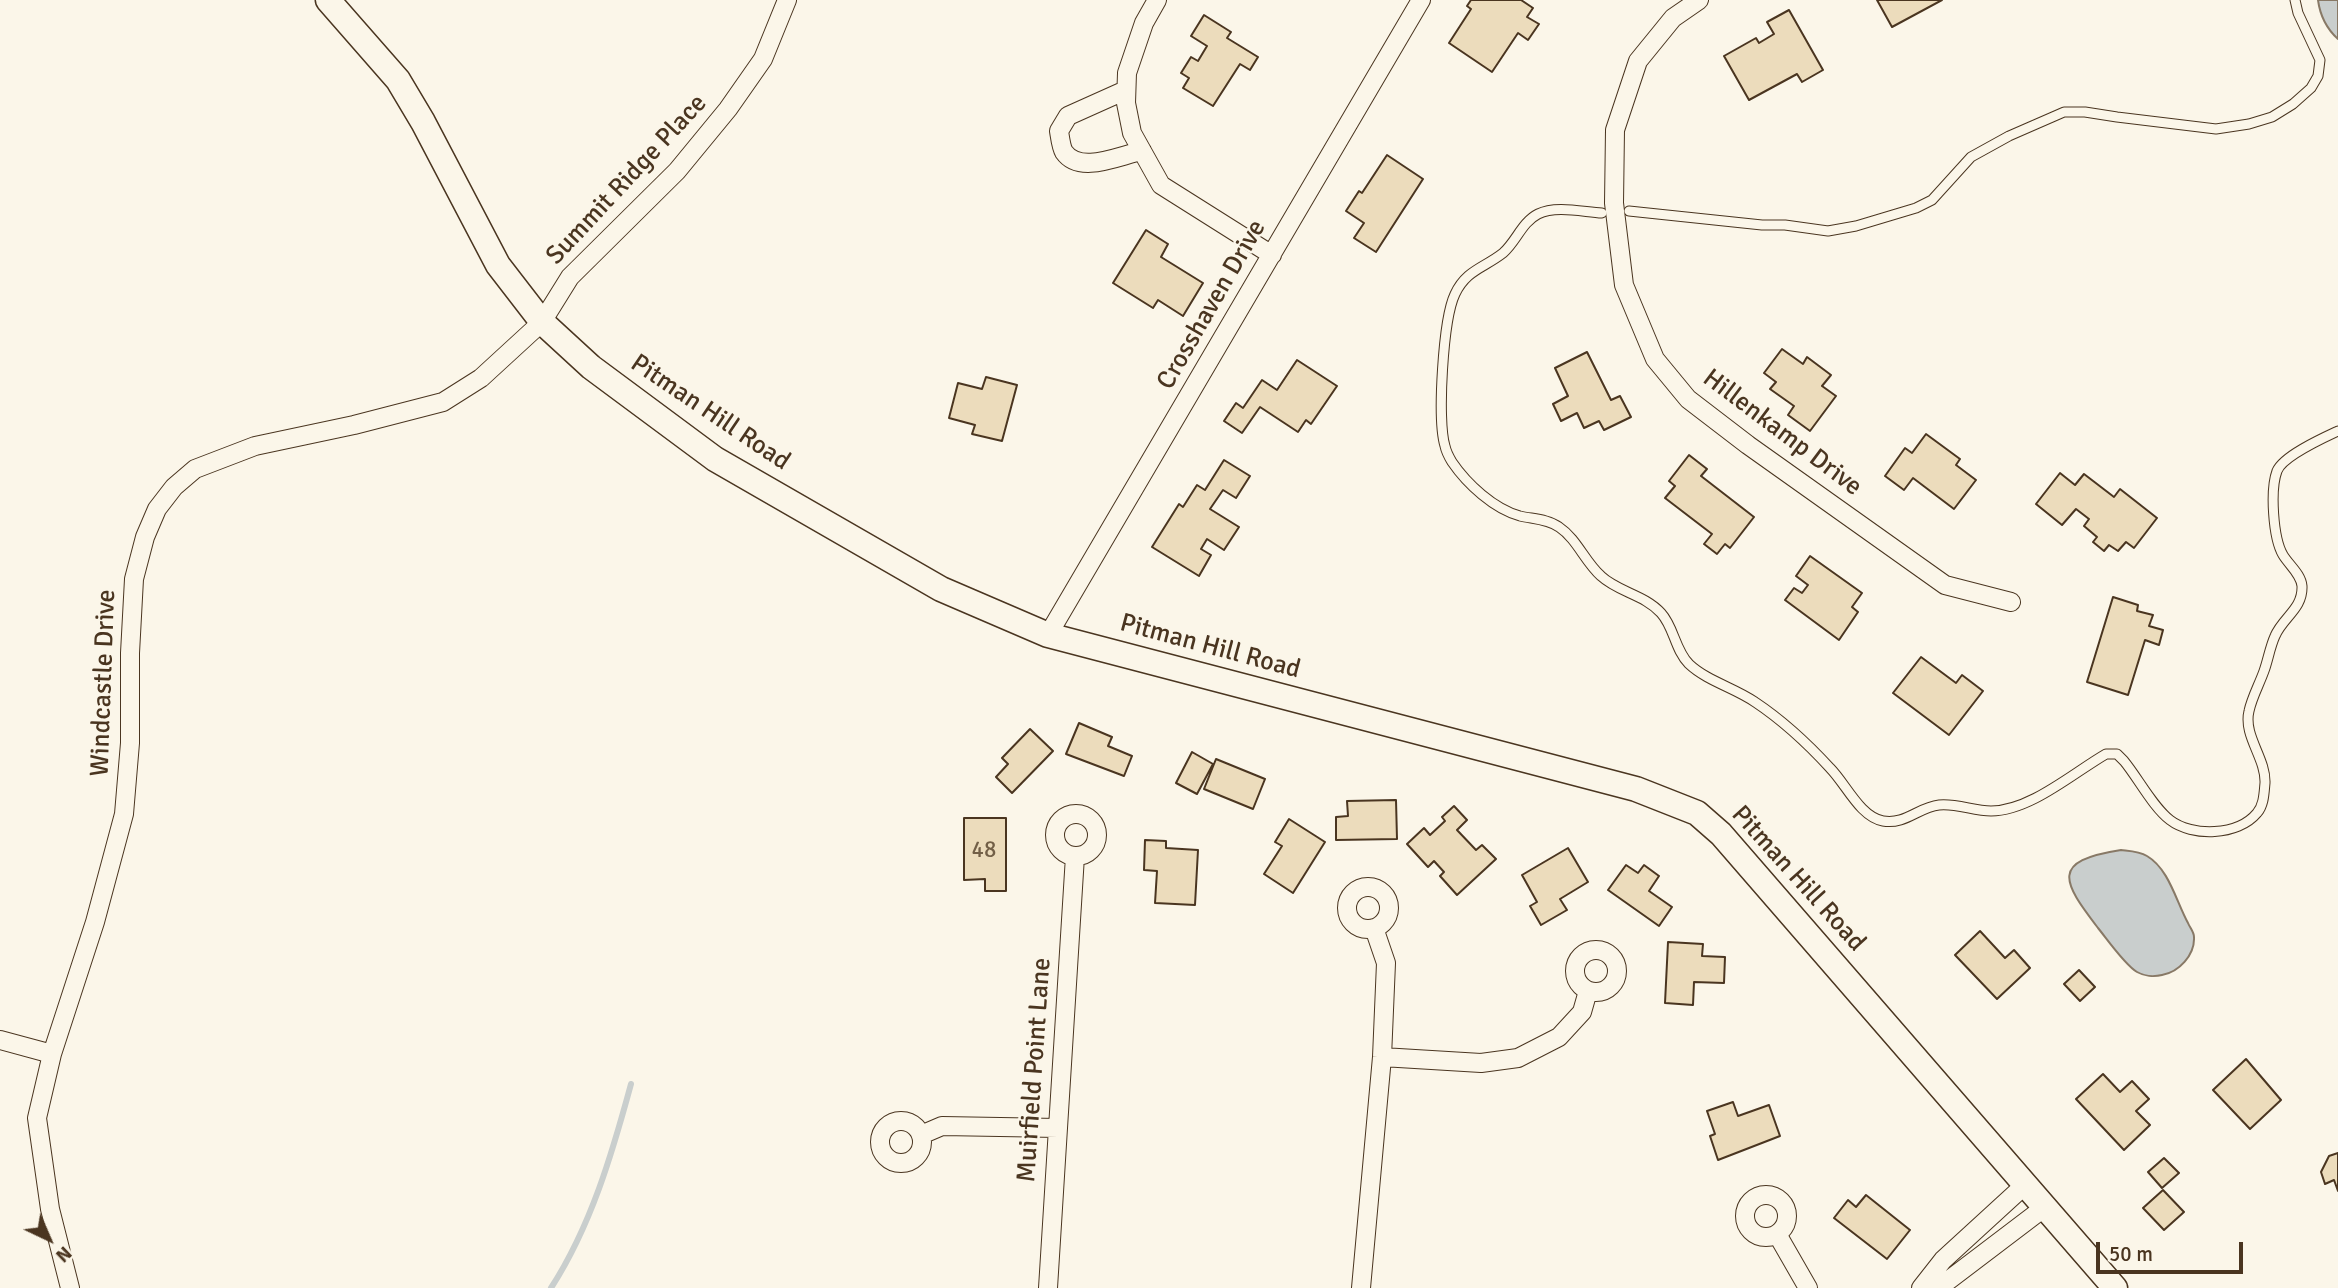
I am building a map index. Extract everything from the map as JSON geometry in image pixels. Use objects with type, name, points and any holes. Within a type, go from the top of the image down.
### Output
[{"type":"street","name":"Pitman Hill Road","points":[[328,0],[398,80],[498,265],[542,322],[591,367],[715,459],[941,589],[1048,635],[1636,789],[1697,813],[1721,834],[2115,1288]]},
{"type":"street","name":"Summit Ridge Place","points":[[542,322],[570,277],[677,171],[728,109],[764,59],[787,0]]},
{"type":"street","points":[[1157,0],[1143,23],[1127,73],[1126,103],[1132,133],[1161,185],[1272,255]]},
{"type":"street","name":"Crosshaven Drive","points":[[1048,635],[1421,0]]},
{"type":"street","name":"Hillenkamp Drive","points":[[1699,0],[1672,18],[1638,61],[1615,130],[1614,203],[1624,285],[1655,359],[1688,399],[1945,585],[2011,602]]},
{"type":"street","points":[[1126,90],[1068,116],[1059,131],[1064,151],[1077,163],[1095,163],[1142,151]]},
{"type":"street","name":"Windcastle Drive","points":[[70,1288],[50,1209],[37,1118],[52,1054],[95,922],[124,814],[130,743],[130,653],[134,579],[145,537],[157,509],[174,487],[195,469],[254,446],[354,425],[443,402],[481,378],[542,322]]},
{"type":"street","name":"Muirfield Point Lane","points":[[1048,1288],[1075,856]]},
{"type":"street","points":[[1361,1288],[1382,1057],[1386,963],[1374,928]]},
{"type":"street","points":[[1382,1057],[1481,1063],[1518,1058],[1559,1037],[1582,1012],[1588,991]]},
{"type":"street","points":[[0,1040],[52,1054]]},
{"type":"street","points":[[921,1135],[942,1126],[1058,1128]]},
{"type":"street","points":[[1922,1288],[1943,1260],[2026,1184]]},
{"type":"street","points":[[1936,1288],[2045,1207]]},
{"type":"street","points":[[1777,1234],[1808,1288]]},
{"type":"lane","points":[[1629,211],[1828,231],[1856,226],[1916,208],[1932,200],[1971,158],[2009,136],[2064,112],[2085,112],[2216,128],[2249,124],[2272,117],[2311,88],[2318,76],[2320,60],[2298,13],[2295,0]]},
{"type":"lane","points":[[1602,213],[1553,209],[1538,214],[1527,223],[1504,252],[1464,279],[1454,296],[1449,313],[1446,341],[1442,425],[1447,452],[1460,472],[1492,502],[1506,512],[1550,522],[1560,527],[1603,578],[1660,611],[1687,662],[1698,671],[1757,703],[1816,753],[1857,802],[1870,815],[1881,821],[1896,822],[1939,805],[1994,811],[2018,806],[2046,792],[2106,754],[2117,754],[2167,818],[2180,827],[2196,832],[2213,831],[2246,823],[2259,811],[2264,797],[2265,779],[2249,728],[2248,713],[2276,635],[2296,610],[2301,596],[2302,583],[2278,545],[2275,509],[2277,472],[2284,461],[2338,430]]},
{"type":"shaded area","points":[[2318,0],[2338,0],[2338,39],[2325,21]]},
{"type":"shaded area","points":[[2121,850],[2144,854],[2155,862],[2171,886],[2193,933],[2194,944],[2189,956],[2185,962],[2168,973],[2149,976],[2132,969],[2086,912],[2071,886],[2069,876],[2073,867],[2082,860]]},
{"type":"building","points":[[1471,0],[1521,0],[1533,8],[1527,17],[1539,24],[1528,40],[1518,33],[1492,72],[1449,43],[1471,9],[1467,6]]},
{"type":"building","points":[[1877,0],[1942,0],[1892,27]]},
{"type":"building","points":[[1789,10],[1823,70],[1802,82],[1797,74],[1749,100],[1724,56],[1756,38],[1759,43],[1774,34],[1767,22]]},
{"type":"building","points":[[1204,15],[1231,32],[1227,38],[1258,57],[1250,70],[1240,64],[1213,106],[1183,88],[1189,78],[1181,73],[1191,57],[1198,61],[1207,46],[1191,36]]},
{"type":"building","points":[[1387,155],[1423,179],[1376,252],[1354,238],[1364,223],[1346,211],[1359,191],[1362,193]]},
{"type":"building","points":[[1146,230],[1168,244],[1161,257],[1203,283],[1183,316],[1158,300],[1153,308],[1113,283]]},
{"type":"building","points":[[1782,349],[1803,364],[1807,357],[1831,375],[1822,386],[1836,396],[1810,431],[1788,415],[1794,406],[1770,389],[1776,382],[1764,373]]},
{"type":"building","points":[[1587,352],[1611,400],[1620,396],[1631,417],[1604,430],[1599,421],[1584,428],[1577,413],[1561,421],[1553,404],[1568,396],[1555,368]]},
{"type":"building","points":[[1297,360],[1337,386],[1311,424],[1306,420],[1298,432],[1260,407],[1242,433],[1224,421],[1236,403],[1243,408],[1262,380],[1277,390]]},
{"type":"building","points":[[986,377],[1017,385],[1002,441],[972,434],[975,425],[949,418],[958,383],[982,389]]},
{"type":"building","points":[[1926,434],[1960,459],[1956,465],[1976,480],[1954,509],[1913,478],[1904,490],[1885,476],[1905,448],[1912,453]]},
{"type":"building","points":[[1689,455],[1707,469],[1701,476],[1754,517],[1730,548],[1725,544],[1717,554],[1704,544],[1712,534],[1665,498],[1675,486],[1669,481]]},
{"type":"building","points":[[1224,460],[1250,476],[1236,498],[1223,490],[1210,509],[1239,527],[1224,550],[1207,539],[1201,549],[1211,555],[1199,576],[1152,547],[1179,504],[1183,507],[1197,485],[1205,490]]},
{"type":"building","points":[[2060,473],[2075,485],[2084,474],[2114,497],[2120,489],[2157,518],[2134,548],[2126,542],[2118,551],[2109,545],[2104,551],[2093,542],[2097,537],[2084,526],[2089,519],[2076,509],[2062,525],[2036,504]]},
{"type":"building","points":[[1810,556],[1862,593],[1852,607],[1858,612],[1839,640],[1785,600],[1794,588],[1802,593],[1808,585],[1796,576]]},
{"type":"building","points":[[2113,597],[2138,605],[2137,611],[2153,615],[2149,626],[2163,630],[2159,645],[2145,640],[2128,695],[2087,682]]},
{"type":"building","points":[[1921,657],[1956,683],[1962,675],[1983,691],[1949,735],[1893,693]]},
{"type":"building","points":[[1079,723],[1112,737],[1108,746],[1132,756],[1124,776],[1066,754]]},
{"type":"building","points":[[1030,729],[1053,751],[1012,793],[996,777],[1008,764],[1002,758]]},
{"type":"building","points":[[1192,752],[1213,764],[1197,794],[1176,783]]},
{"type":"building","points":[[1216,759],[1265,779],[1253,809],[1204,789]]},
{"type":"building","points":[[1396,800],[1397,839],[1336,840],[1336,817],[1348,816],[1347,801]]},
{"type":"building","points":[[1454,806],[1467,820],[1457,830],[1476,850],[1482,845],[1496,859],[1457,895],[1440,876],[1444,872],[1434,861],[1428,867],[1407,844],[1424,828],[1430,835],[1445,821],[1442,817]]},
{"type":"building","points":[[964,818],[1006,818],[1006,891],[985,891],[985,879],[964,880]]},
{"type":"building","points":[[1289,819],[1325,842],[1293,893],[1264,874],[1282,846],[1275,842]]},
{"type":"building","points":[[1145,840],[1166,841],[1166,848],[1198,850],[1195,905],[1155,903],[1157,871],[1144,870]]},
{"type":"building","points":[[1568,848],[1588,882],[1560,899],[1567,910],[1541,925],[1530,906],[1537,902],[1522,875]]},
{"type":"building","points":[[1626,865],[1638,873],[1644,865],[1659,876],[1649,891],[1672,907],[1659,926],[1608,890]]},
{"type":"building","points":[[1980,931],[2005,958],[2014,950],[2030,968],[1997,999],[1955,955]]},
{"type":"building","points":[[1668,942],[1703,944],[1702,956],[1725,957],[1724,983],[1694,982],[1693,1005],[1665,1003]]},
{"type":"building","points":[[2079,970],[2095,987],[2080,1001],[2064,984]]},
{"type":"building","points":[[2246,1059],[2281,1100],[2250,1129],[2213,1090]]},
{"type":"building","points":[[2103,1074],[2120,1092],[2132,1081],[2149,1099],[2136,1111],[2150,1125],[2124,1150],[2076,1099]]},
{"type":"building","points":[[1733,1102],[1738,1116],[1769,1105],[1780,1136],[1718,1160],[1710,1136],[1715,1134],[1707,1111]]},
{"type":"building","points":[[2338,1153],[2338,1191],[2334,1180],[2325,1184],[2321,1172],[2329,1156]]},
{"type":"building","points":[[2164,1158],[2179,1173],[2162,1188],[2148,1172]]},
{"type":"building","points":[[2163,1190],[2184,1212],[2164,1230],[2143,1208]]},
{"type":"building","points":[[1866,1195],[1910,1230],[1887,1259],[1834,1218],[1848,1200],[1856,1207]]},
{"type":"waterway","points":[[551,1288],[589,1215],[608,1163],[631,1084]]}]
